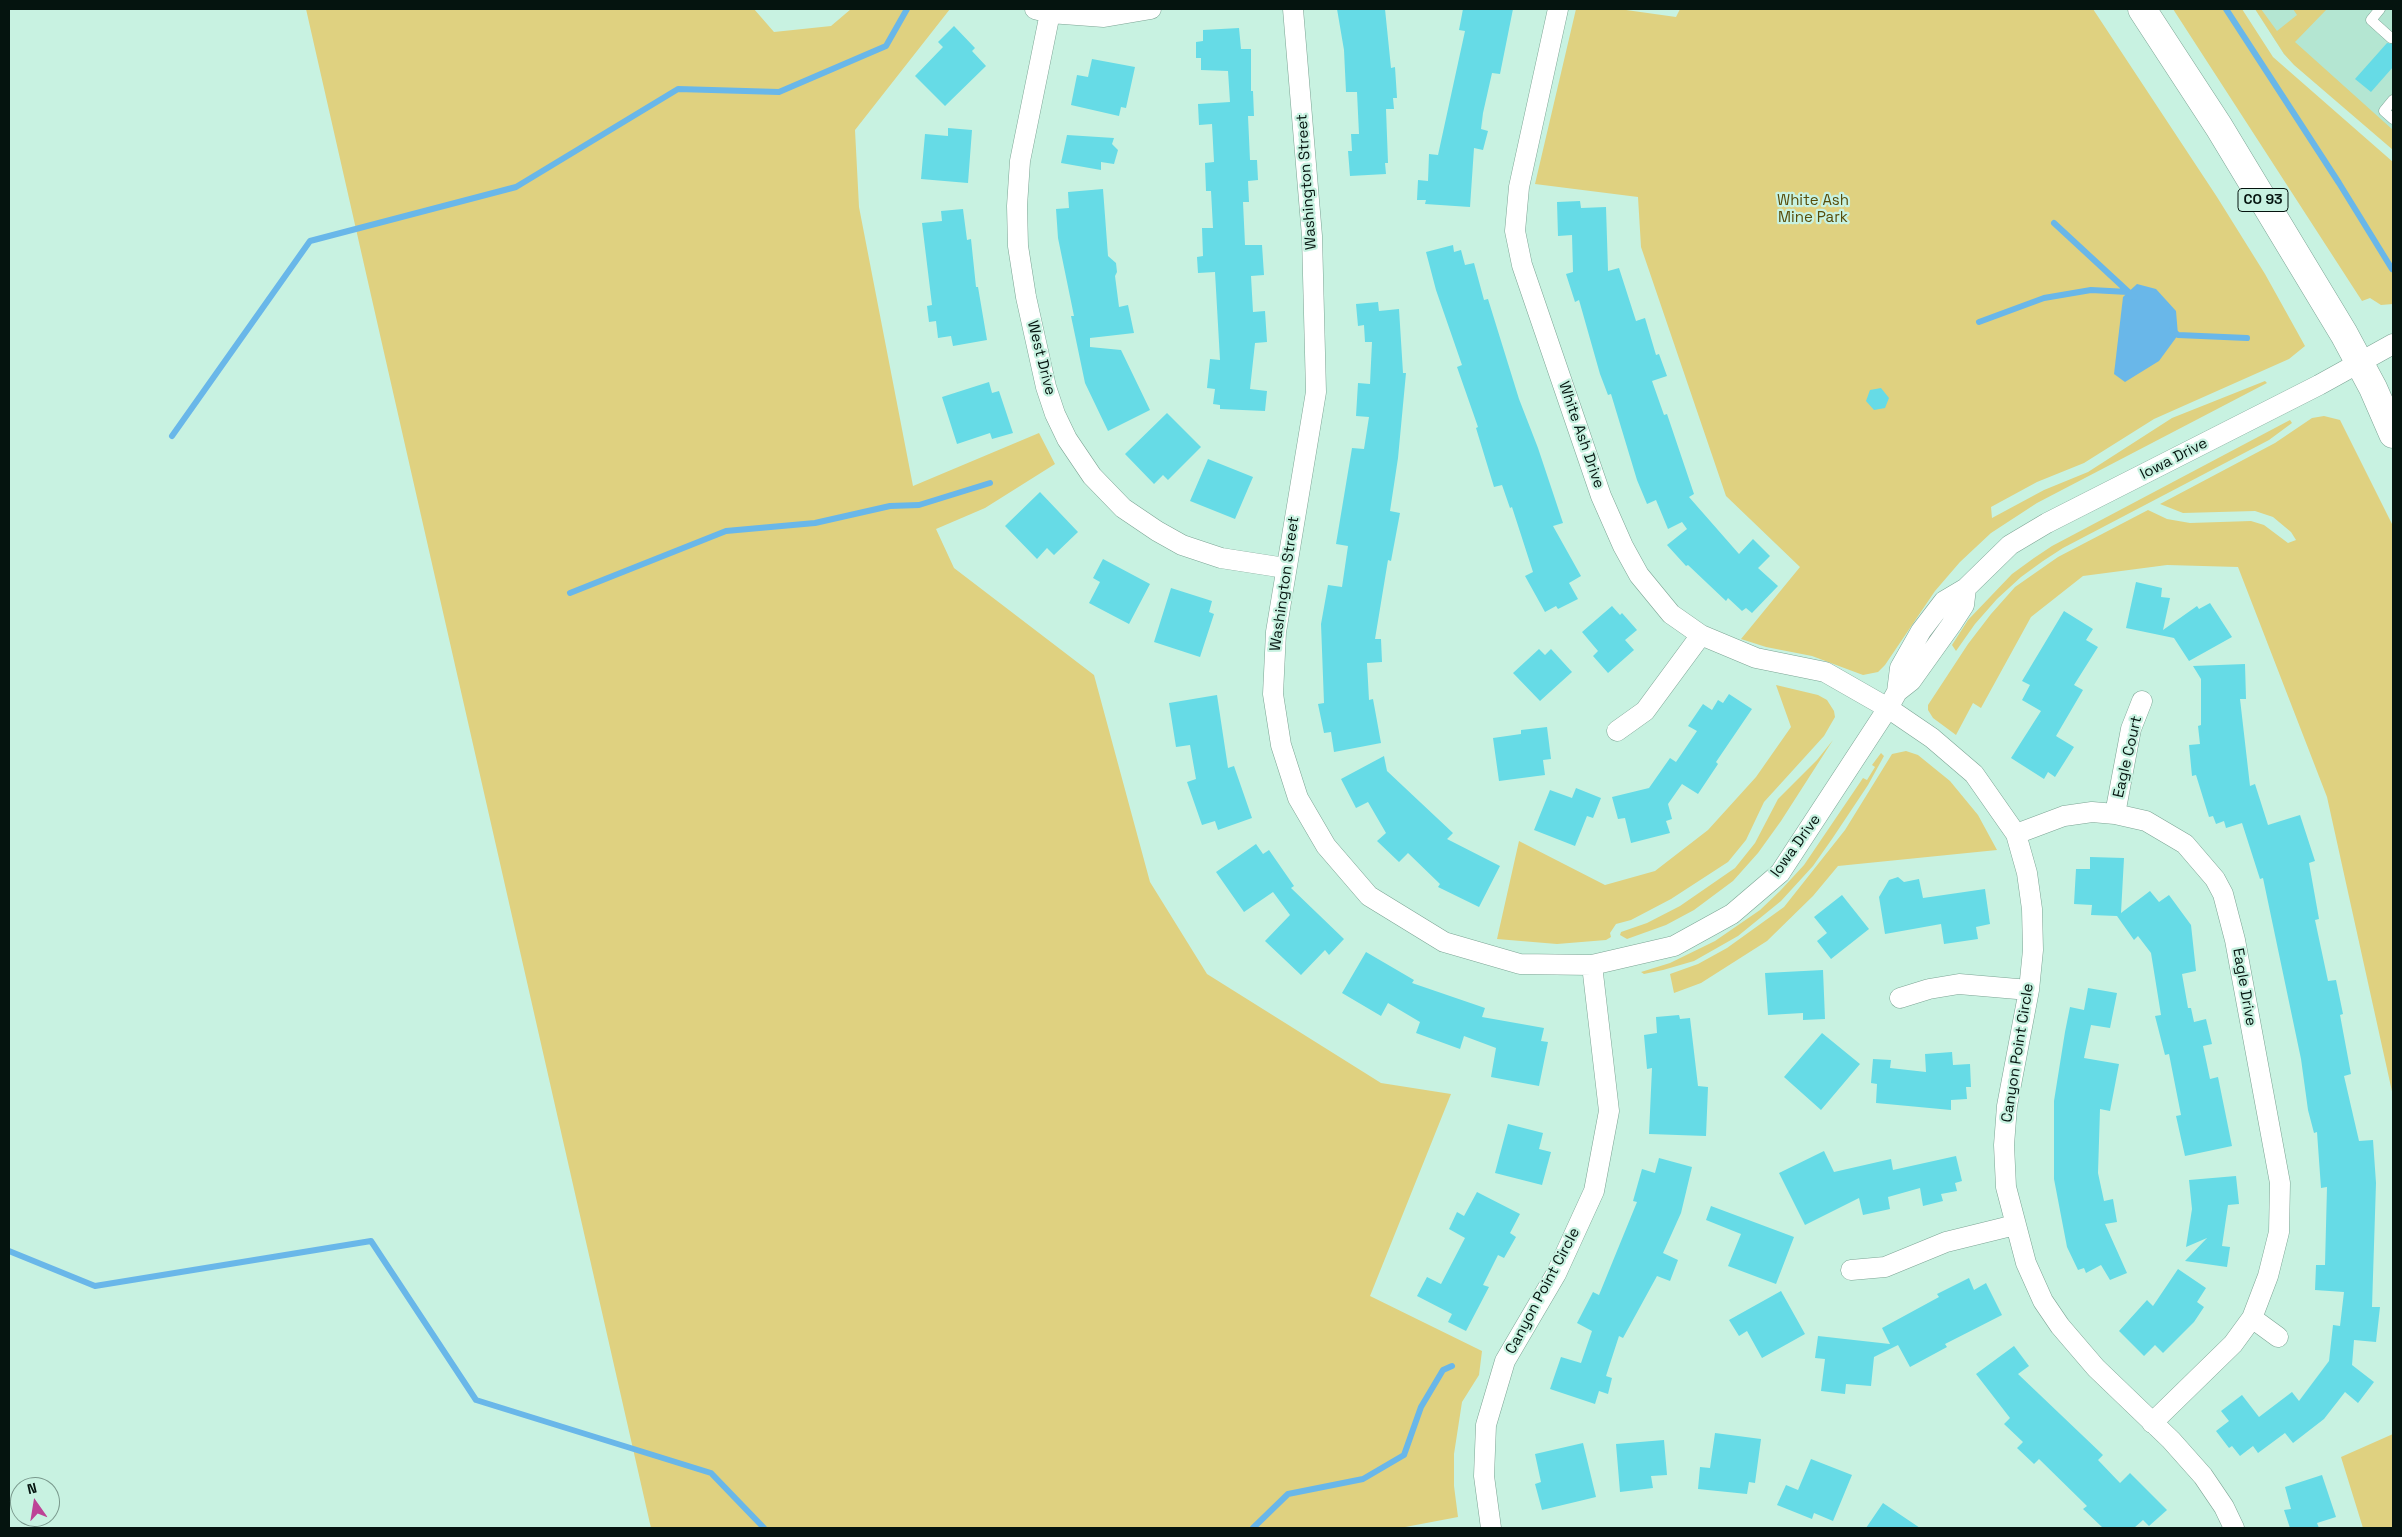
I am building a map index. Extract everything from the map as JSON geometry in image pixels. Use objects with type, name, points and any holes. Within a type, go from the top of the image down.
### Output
[{"type":"highway","name":"CO 93","points":[[2142,9],[2219,127],[2344,334],[2373,388],[2393,434]]},
{"type":"street","points":[[1042,11],[1104,17],[1151,9]]},
{"type":"street","name":"Washington Street","points":[[1293,9],[1312,236],[1316,392],[1285,568],[1276,632],[1273,694],[1281,746],[1298,798],[1326,846],[1370,896],[1444,942],[1520,964],[1592,965]]},
{"type":"street","name":"White Ash Drive","points":[[1558,9],[1519,187],[1515,231],[1522,265],[1602,496],[1623,546],[1639,575],[1671,614],[1701,635],[1756,658],[1825,672],[1893,700]]},
{"type":"street","name":"West Drive","points":[[1042,11],[1020,161],[1017,206],[1018,246],[1026,297],[1046,387],[1056,414],[1067,439],[1092,476],[1123,508],[1182,545],[1221,558],[1285,568]]},
{"type":"street","name":"Iowa Drive","points":[[1592,965],[1674,946],[1732,914],[1780,873],[1893,700],[1911,681],[1951,625],[1964,605],[1966,588],[2010,545],[2047,523],[2319,386],[2393,344]]},
{"type":"street","points":[[1617,731],[1645,711],[1701,635]]},
{"type":"street","name":"Canyon Point Circle","points":[[1893,700],[1932,738],[1974,774],[2016,834],[2027,873],[2032,910],[2033,950],[2029,990],[2007,1106],[2004,1145],[2006,1186],[2026,1263],[2043,1301],[2060,1326],[2096,1368],[2171,1440],[2203,1476],[2224,1507],[2234,1528]]},
{"type":"street","name":"Eagle Court","points":[[2115,814],[2132,729],[2142,701]]},
{"type":"street","name":"Eagle Drive","points":[[2016,834],[2064,816],[2092,812],[2115,814],[2146,822],[2185,844],[2215,879],[2223,894],[2235,940],[2280,1184],[2279,1232],[2268,1276],[2252,1318],[2233,1344],[2152,1423]]},
{"type":"street","name":"Canyon Point Circle","points":[[1491,1528],[1484,1476],[1486,1426],[1505,1361],[1556,1274],[1594,1191],[1609,1111],[1592,965]]},
{"type":"street","points":[[1900,998],[1929,989],[1959,984],[2029,990]]},
{"type":"street","points":[[1851,1270],[1885,1267],[1946,1242],[2015,1225]]},
{"type":"street","points":[[2252,1318],[2278,1337]]},
{"type":"lane","points":[[2380,9],[2371,20],[2391,38]]},
{"type":"lane","points":[[2393,100],[2384,111],[2393,119]]},
{"type":"shaded area","points":[[2255,9],[2393,9],[2393,149],[2284,54]]},
{"type":"green space","points":[[306,9],[754,9],[774,32],[831,26],[851,9],[950,9],[855,130],[859,207],[913,486],[1039,433],[1055,464],[985,508],[936,529],[954,568],[1094,675],[1150,882],[1207,974],[1381,1083],[1451,1094],[1370,1296],[1482,1351],[1479,1375],[1462,1402],[1454,1454],[1454,1486],[1458,1517],[1400,1528],[651,1528]]},
{"type":"green space","name":"White Ash Mine Park","points":[[1576,9],[1619,9],[1676,17],[1680,9],[2093,9],[2217,197],[2265,274],[2305,346],[2289,359],[2154,419],[2084,463],[2037,482],[1991,507],[1992,518],[2044,490],[2088,472],[2172,418],[2265,381],[2267,383],[2037,503],[1991,533],[1960,562],[1935,591],[1885,665],[1878,672],[1863,675],[1812,656],[1766,647],[1741,639],[1800,567],[1726,496],[1641,247],[1638,197],[1535,184]]},
{"type":"green space","points":[[2173,9],[2242,9],[2273,57],[2393,162],[2393,304],[2381,305],[2370,298],[2362,301]]},
{"type":"green space","points":[[2255,9],[2261,9],[2277,31],[2297,15],[2293,9],[2327,9],[2295,42],[2393,130],[2393,150],[2294,65],[2284,54]]},
{"type":"green space","points":[[2324,416],[2340,420],[2393,526],[2393,1096],[2327,797],[2238,567],[2167,565],[2083,576],[2031,617],[1981,708],[1973,703],[1956,735],[1933,718],[1928,710],[1928,705],[1968,644],[2015,587],[2058,557],[2148,510],[2167,519],[2190,523],[2251,521],[2264,525],[2288,543],[2296,540],[2291,532],[2273,517],[2255,511],[2183,513],[2160,504],[2275,443],[2312,418]]},
{"type":"green space","points":[[2290,420],[2292,423],[2269,440],[2063,548],[2043,561],[2021,577],[1997,599],[1975,624],[1956,651],[1952,645],[1968,620],[2012,574],[2034,558],[2052,546]]},
{"type":"green space","points":[[1776,685],[1818,695],[1827,700],[1834,711],[1835,717],[1824,736],[1764,802],[1746,840],[1728,862],[1671,899],[1631,920],[1616,924],[1610,933],[1611,937],[1606,940],[1557,944],[1497,939],[1519,841],[1605,885],[1655,871],[1708,830],[1756,777],[1791,727]]},
{"type":"green space","points":[[1833,740],[1781,821],[1758,853],[1733,881],[1694,910],[1666,925],[1627,939],[1620,935],[1621,932],[1647,923],[1680,906],[1735,868],[1755,843],[1778,799],[1817,760]]},
{"type":"green space","points":[[1906,751],[1918,755],[1950,781],[1978,815],[1997,850],[1838,866],[1813,896],[1767,941],[1701,983],[1674,993],[1670,974],[1698,964],[1727,948],[1784,907],[1845,830],[1892,754]]},
{"type":"green space","points":[[1881,753],[1884,756],[1868,785],[1832,839],[1813,866],[1781,901],[1738,936],[1694,961],[1644,974],[1641,972],[1670,963],[1715,941],[1760,910],[1804,865],[1863,778],[1867,780],[1875,767],[1872,765]]},
{"type":"green space","points":[[2393,1434],[2393,1528],[2363,1528],[2341,1457]]},
{"type":"water","points":[[2137,284],[2156,289],[2176,311],[2178,335],[2159,361],[2125,382],[2114,374],[2123,297]]},
{"type":"building","points":[[1337,9],[1385,9],[1391,68],[1395,67],[1397,98],[1393,98],[1394,109],[1386,109],[1388,163],[1385,163],[1386,174],[1350,176],[1348,151],[1352,151],[1351,134],[1359,134],[1357,92],[1346,92],[1344,50]]},
{"type":"building","points":[[1463,9],[1513,9],[1500,74],[1492,73],[1483,113],[1481,129],[1488,131],[1483,150],[1474,148],[1470,207],[1425,204],[1426,200],[1417,200],[1418,180],[1428,181],[1429,154],[1438,155],[1465,31],[1459,30]]},
{"type":"building","points":[[954,26],[975,48],[972,51],[986,66],[945,106],[915,76],[943,47],[938,42]]},
{"type":"building","points":[[1239,28],[1241,49],[1251,49],[1251,91],[1253,91],[1254,116],[1248,116],[1250,160],[1257,160],[1258,180],[1248,181],[1249,202],[1243,202],[1245,245],[1262,245],[1264,275],[1251,276],[1253,312],[1265,311],[1267,342],[1255,343],[1250,389],[1267,391],[1265,411],[1220,409],[1220,405],[1213,404],[1215,389],[1207,388],[1210,359],[1220,360],[1215,272],[1198,273],[1197,257],[1203,256],[1202,228],[1213,228],[1211,191],[1206,191],[1205,163],[1214,162],[1212,124],[1199,125],[1198,104],[1230,102],[1228,71],[1201,70],[1201,58],[1196,58],[1196,42],[1203,41],[1203,30]]},
{"type":"building","points":[[2387,43],[2393,44],[2393,67],[2371,92],[2355,79]]},
{"type":"building","points":[[1092,59],[1135,67],[1126,108],[1121,107],[1119,116],[1071,105],[1077,75],[1088,77]]},
{"type":"building","points":[[948,128],[972,130],[968,183],[921,179],[925,134],[948,136]]},
{"type":"building","points":[[1067,135],[1114,138],[1112,144],[1118,150],[1114,164],[1101,162],[1101,170],[1061,163]]},
{"type":"building","points":[[1103,189],[1108,256],[1116,263],[1117,272],[1115,276],[1119,307],[1128,305],[1134,333],[1090,338],[1090,347],[1121,350],[1150,410],[1108,431],[1085,383],[1058,238],[1056,209],[1069,208],[1068,192]]},
{"type":"building","points":[[1580,201],[1581,208],[1606,207],[1608,271],[1619,268],[1636,321],[1645,318],[1656,355],[1659,354],[1667,376],[1652,381],[1664,415],[1667,414],[1694,494],[1689,497],[1739,554],[1753,539],[1770,556],[1758,568],[1778,586],[1752,613],[1746,608],[1742,611],[1728,598],[1726,601],[1688,565],[1686,566],[1667,545],[1687,529],[1682,522],[1668,529],[1656,500],[1647,504],[1637,480],[1611,394],[1608,395],[1600,374],[1579,300],[1575,302],[1566,274],[1573,272],[1572,235],[1558,236],[1557,202]]},
{"type":"building","points":[[963,209],[967,240],[971,239],[976,287],[978,287],[987,340],[953,346],[951,336],[938,338],[936,321],[929,322],[927,306],[932,305],[922,223],[942,221],[941,211]]},
{"type":"building","points":[[1453,245],[1454,252],[1461,250],[1465,265],[1474,263],[1484,300],[1488,299],[1519,399],[1538,448],[1563,523],[1553,526],[1581,576],[1569,583],[1578,599],[1558,609],[1556,606],[1545,612],[1525,576],[1533,572],[1512,507],[1510,508],[1502,485],[1494,487],[1476,428],[1478,427],[1457,367],[1462,365],[1436,290],[1426,252]]},
{"type":"building","points":[[1378,302],[1379,311],[1399,309],[1403,373],[1406,373],[1398,458],[1390,511],[1400,513],[1391,561],[1388,560],[1375,639],[1381,639],[1382,662],[1367,663],[1369,700],[1373,699],[1381,743],[1334,752],[1331,732],[1324,733],[1318,704],[1324,703],[1321,624],[1328,585],[1342,587],[1348,546],[1336,544],[1352,448],[1364,449],[1369,417],[1356,416],[1358,383],[1370,384],[1372,342],[1365,342],[1364,325],[1358,326],[1356,304]]},
{"type":"building","points":[[989,382],[992,393],[999,391],[1013,433],[992,439],[990,433],[957,444],[942,397]]},
{"type":"building","points":[[1881,388],[1889,398],[1885,408],[1874,410],[1866,401],[1870,390]]},
{"type":"building","points":[[1167,413],[1201,447],[1168,480],[1163,475],[1154,484],[1125,454]]},
{"type":"building","points":[[1208,459],[1253,477],[1235,519],[1190,501]]},
{"type":"building","points":[[1040,492],[1078,532],[1054,555],[1047,548],[1037,559],[1005,526]]},
{"type":"building","points":[[1103,559],[1150,584],[1129,624],[1089,603],[1100,582],[1093,578]]},
{"type":"building","points":[[2136,582],[2162,588],[2161,597],[2170,598],[2163,630],[2197,606],[2199,609],[2210,603],[2232,637],[2189,661],[2174,638],[2126,628]]},
{"type":"building","points":[[1171,588],[1212,601],[1209,612],[1214,614],[1200,657],[1154,642]]},
{"type":"building","points":[[1612,606],[1620,615],[1622,613],[1637,630],[1625,640],[1634,650],[1608,673],[1593,656],[1598,651],[1582,632]]},
{"type":"building","points":[[2064,611],[2093,629],[2086,640],[2098,647],[2074,685],[2083,690],[2056,736],[2074,747],[2055,777],[2048,772],[2044,779],[2011,758],[2041,711],[2022,700],[2030,685],[2022,681]]},
{"type":"building","points":[[1539,649],[1545,655],[1551,649],[1572,672],[1540,701],[1513,673]]},
{"type":"building","points":[[2245,664],[2246,699],[2240,699],[2250,786],[2255,784],[2268,825],[2300,815],[2315,861],[2309,863],[2319,919],[2315,920],[2328,981],[2336,980],[2343,1014],[2340,1015],[2351,1074],[2344,1076],[2359,1141],[2373,1140],[2376,1183],[2372,1307],[2380,1307],[2376,1342],[2354,1340],[2352,1365],[2374,1382],[2358,1403],[2345,1392],[2324,1419],[2293,1443],[2285,1433],[2258,1453],[2253,1446],[2240,1456],[2232,1446],[2229,1448],[2216,1431],[2229,1421],[2221,1411],[2242,1395],[2259,1417],[2292,1392],[2299,1401],[2329,1361],[2333,1325],[2340,1326],[2344,1292],[2315,1290],[2316,1265],[2325,1265],[2327,1187],[2321,1188],[2317,1132],[2314,1133],[2308,1110],[2301,1059],[2263,878],[2260,879],[2242,823],[2226,828],[2224,821],[2216,824],[2213,816],[2209,817],[2196,775],[2192,776],[2189,745],[2200,744],[2198,726],[2201,725],[2201,679],[2193,666]]},
{"type":"building","points":[[1729,694],[1752,709],[1716,762],[1718,764],[1698,794],[1682,784],[1668,804],[1672,819],[1666,821],[1670,833],[1631,843],[1625,818],[1618,819],[1612,797],[1649,788],[1670,758],[1676,762],[1697,731],[1688,726],[1703,704],[1712,710],[1718,700],[1723,703]]},
{"type":"building","points":[[1217,695],[1228,768],[1234,766],[1252,818],[1218,830],[1215,821],[1202,825],[1187,782],[1196,779],[1190,745],[1176,747],[1169,703]]},
{"type":"building","points":[[1547,727],[1551,759],[1543,760],[1545,775],[1499,781],[1493,738],[1521,734],[1521,730]]},
{"type":"building","points":[[1384,756],[1387,771],[1453,833],[1447,839],[1500,866],[1479,907],[1438,887],[1440,884],[1408,853],[1399,862],[1377,841],[1386,833],[1368,802],[1356,808],[1341,779]]},
{"type":"building","points":[[1576,788],[1601,798],[1593,818],[1587,816],[1575,846],[1534,830],[1550,790],[1572,798]]},
{"type":"building","points":[[1256,844],[1263,854],[1269,850],[1294,886],[1291,888],[1344,939],[1329,955],[1325,950],[1301,975],[1265,941],[1290,915],[1273,892],[1244,912],[1216,872]]},
{"type":"building","points":[[2090,857],[2124,858],[2121,913],[2150,891],[2159,902],[2169,895],[2191,925],[2196,971],[2182,974],[2188,1008],[2191,1008],[2194,1022],[2206,1019],[2212,1044],[2203,1046],[2210,1079],[2218,1077],[2232,1146],[2185,1156],[2176,1116],[2181,1115],[2169,1054],[2165,1055],[2155,1016],[2161,1015],[2151,953],[2138,936],[2134,940],[2117,916],[2091,915],[2092,905],[2074,904],[2076,869],[2090,869]]},
{"type":"building","points":[[1898,877],[1904,882],[1919,879],[1923,898],[1985,889],[1990,924],[1976,927],[1978,939],[1944,944],[1941,924],[1885,934],[1879,897],[1889,880]]},
{"type":"building","points":[[1842,895],[1869,929],[1831,959],[1817,941],[1827,933],[1814,917]]},
{"type":"building","points":[[1366,952],[1414,980],[1412,983],[1485,1008],[1482,1017],[1544,1028],[1541,1041],[1548,1042],[1539,1086],[1491,1077],[1496,1048],[1464,1036],[1460,1049],[1416,1033],[1420,1022],[1388,1003],[1381,1016],[1342,993]]},
{"type":"building","points":[[1823,970],[1825,1019],[1803,1020],[1803,1013],[1768,1015],[1765,973]]},
{"type":"building","points":[[2088,988],[2117,993],[2110,1028],[2091,1025],[2084,1058],[2119,1064],[2110,1111],[2100,1109],[2098,1173],[2104,1201],[2113,1199],[2117,1222],[2105,1224],[2127,1273],[2110,1280],[2101,1265],[2086,1273],[2084,1268],[2078,1270],[2067,1247],[2054,1179],[2054,1101],[2065,1032],[2070,1007],[2084,1010]]},
{"type":"building","points":[[1679,1015],[1680,1019],[1690,1018],[1698,1086],[1708,1087],[1706,1136],[1649,1134],[1652,1068],[1647,1069],[1644,1035],[1657,1033],[1656,1017]]},
{"type":"building","points":[[1822,1033],[1860,1064],[1821,1110],[1784,1077]]},
{"type":"building","points":[[1952,1052],[1953,1065],[1970,1064],[1971,1087],[1966,1087],[1967,1099],[1951,1100],[1951,1110],[1876,1103],[1877,1084],[1871,1083],[1873,1059],[1891,1060],[1890,1068],[1926,1072],[1925,1054]]},
{"type":"building","points":[[1508,1124],[1543,1133],[1539,1149],[1551,1152],[1542,1185],[1495,1173]]},
{"type":"building","points":[[1824,1151],[1834,1172],[1891,1159],[1893,1170],[1956,1156],[1962,1181],[1955,1183],[1957,1191],[1941,1194],[1943,1201],[1923,1206],[1920,1188],[1888,1197],[1890,1209],[1863,1215],[1859,1198],[1805,1225],[1779,1173]]},
{"type":"building","points":[[1659,1158],[1692,1167],[1681,1213],[1663,1253],[1678,1260],[1670,1281],[1657,1276],[1623,1338],[1619,1336],[1606,1376],[1612,1378],[1608,1394],[1599,1391],[1595,1404],[1550,1389],[1561,1357],[1581,1363],[1592,1331],[1577,1323],[1593,1292],[1599,1295],[1637,1202],[1633,1201],[1642,1169],[1655,1173]]},
{"type":"building","points":[[2236,1176],[2239,1204],[2228,1205],[2222,1246],[2230,1247],[2227,1267],[2185,1261],[2207,1238],[2186,1247],[2192,1209],[2189,1180]]},
{"type":"building","points":[[1477,1192],[1520,1214],[1510,1233],[1516,1237],[1504,1258],[1498,1255],[1483,1285],[1489,1287],[1466,1331],[1448,1322],[1452,1314],[1417,1296],[1427,1277],[1441,1284],[1465,1238],[1449,1229],[1457,1212],[1464,1216]]},
{"type":"building","points":[[1711,1206],[1794,1237],[1776,1284],[1728,1266],[1741,1234],[1706,1220]]},
{"type":"building","points":[[2178,1269],[2206,1288],[2197,1302],[2204,1307],[2194,1322],[2163,1353],[2155,1345],[2144,1356],[2119,1331],[2147,1300],[2153,1306]]},
{"type":"building","points":[[1969,1278],[1974,1290],[1986,1283],[2002,1315],[1945,1344],[1947,1347],[1910,1367],[1898,1345],[1874,1357],[1871,1386],[1846,1384],[1845,1394],[1821,1391],[1825,1359],[1815,1358],[1818,1336],[1890,1344],[1882,1328],[1939,1297],[1937,1294]]},
{"type":"building","points":[[1781,1291],[1805,1334],[1762,1358],[1747,1331],[1739,1336],[1729,1320]]},
{"type":"building","points":[[2014,1346],[2029,1366],[2018,1374],[2103,1455],[2098,1460],[2120,1483],[2130,1473],[2167,1510],[2149,1526],[2143,1520],[2134,1528],[2103,1528],[2083,1509],[2087,1506],[2039,1459],[2034,1464],[2017,1448],[2023,1442],[2004,1424],[2010,1418],[1976,1374]]},
{"type":"building","points":[[1715,1433],[1761,1439],[1755,1483],[1749,1482],[1747,1494],[1698,1489],[1700,1467],[1710,1468]]},
{"type":"building","points":[[1664,1440],[1667,1475],[1651,1476],[1653,1488],[1620,1492],[1616,1444]]},
{"type":"building","points":[[1583,1443],[1596,1497],[1542,1510],[1535,1484],[1541,1482],[1535,1454]]},
{"type":"building","points":[[1811,1459],[1852,1475],[1833,1521],[1814,1513],[1812,1519],[1777,1505],[1786,1485],[1798,1490]]},
{"type":"building","points":[[2322,1475],[2336,1517],[2317,1523],[2319,1528],[2290,1528],[2284,1510],[2291,1509],[2285,1487]]},
{"type":"building","points":[[1883,1503],[1920,1528],[1866,1528]]},
{"type":"waterway","points":[[172,436],[310,241],[516,187],[678,89],[779,92],[886,46],[907,9]]},
{"type":"waterway","points":[[2226,9],[2339,183],[2392,269]]},
{"type":"waterway","points":[[2054,223],[2134,297]]},
{"type":"waterway","points":[[1979,322],[2044,298],[2091,290],[2128,292]]},
{"type":"waterway","points":[[2172,330],[2178,335],[2247,338]]},
{"type":"waterway","points":[[570,593],[726,531],[815,523],[890,506],[919,505],[990,483]]},
{"type":"waterway","points":[[9,1251],[95,1286],[371,1241],[476,1400],[711,1473],[764,1528]]},
{"type":"waterway","points":[[1253,1528],[1288,1494],[1363,1479],[1404,1455],[1421,1407],[1443,1370],[1452,1366]]}]
